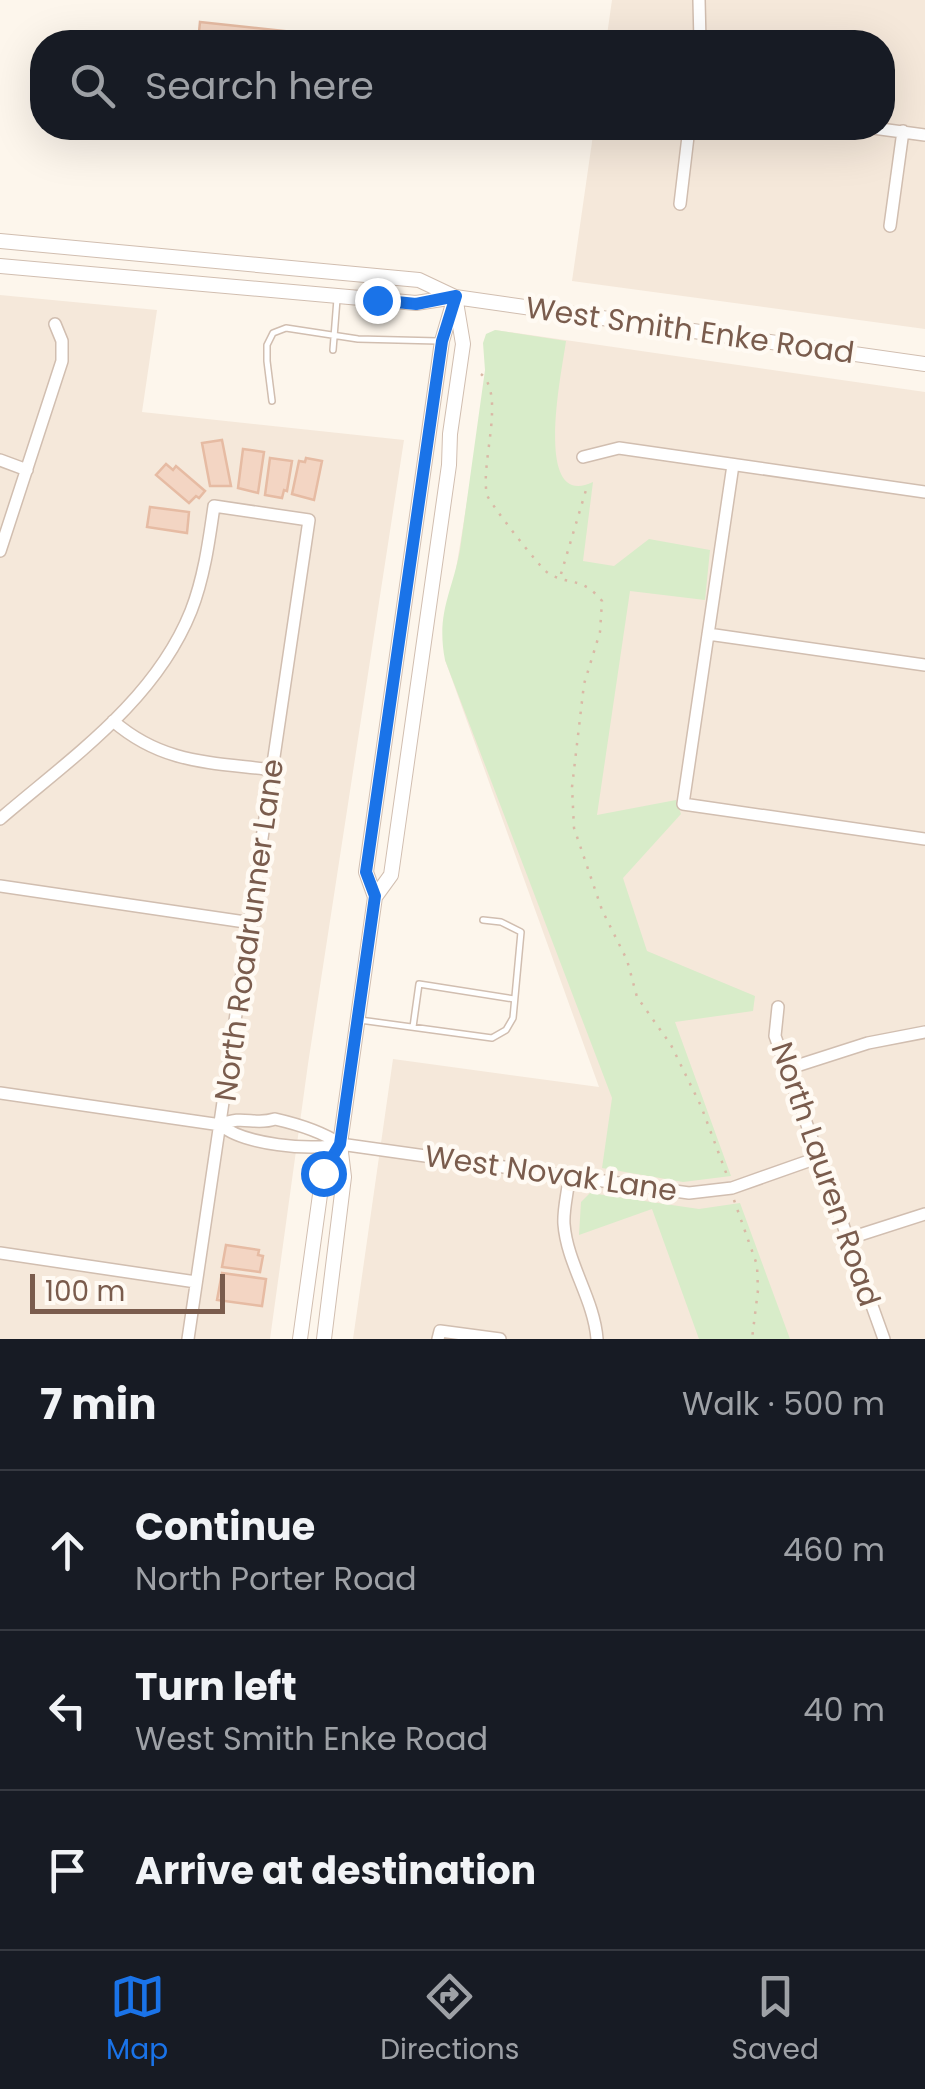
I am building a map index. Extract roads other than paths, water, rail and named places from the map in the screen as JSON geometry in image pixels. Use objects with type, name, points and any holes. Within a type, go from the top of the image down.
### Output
[{"type":"street","points":[[699,0],[700,30]]},
{"type":"street","points":[[895,130],[925,135]]},
{"type":"street","points":[[890,226],[903,131]]},
{"type":"street","points":[[680,204],[688,140]]},
{"type":"street","name":"West Smith Enke Road","points":[[0,241],[419,280],[456,296],[925,364]]},
{"type":"street","name":"West Smith Enke Road","points":[[0,266],[416,304],[456,296]]},
{"type":"street","points":[[324,1339],[344,1177],[340,1144],[375,896],[366,872],[442,341],[456,296]]},
{"type":"street","points":[[375,896],[391,875],[449,466],[463,344],[456,296]]},
{"type":"street","points":[[0,550],[62,361],[62,341],[55,324]]},
{"type":"street","points":[[583,457],[620,448],[925,492]]},
{"type":"street","points":[[0,460],[28,470]]},
{"type":"street","points":[[733,464],[683,804],[925,839]]},
{"type":"street","name":"North Roadrunner Lane","points":[[113,721],[144,690],[172,650],[191,610],[205,564],[214,506],[309,520],[188,1339]]},
{"type":"street","points":[[708,634],[925,665]]},
{"type":"street","points":[[0,819],[113,721],[136,741],[158,752],[272,770]]},
{"type":"street","points":[[0,886],[252,923]]},
{"type":"street","name":"North Lauren Road","points":[[778,1007],[775,1036],[884,1339]]},
{"type":"street","points":[[787,1070],[868,1042],[925,1032]]},
{"type":"street","points":[[0,1093],[221,1125],[232,1135],[271,1144],[319,1150],[340,1144]]},
{"type":"street","points":[[221,1125],[234,1118],[264,1122],[275,1119],[296,1128],[322,1132],[340,1144]]},
{"type":"street","points":[[300,1339],[323,1173],[340,1144]]},
{"type":"street","name":"West Novak Lane","points":[[340,1144],[688,1193],[732,1188],[817,1158]]},
{"type":"street","points":[[569,1177],[564,1224],[595,1318],[597,1339]]},
{"type":"street","points":[[847,1239],[925,1214]]},
{"type":"street","points":[[0,1253],[196,1282]]},
{"type":"street","points":[[439,1335],[500,1339]]},
{"type":"lane","points":[[332,350],[338,296]]},
{"type":"lane","points":[[272,401],[267,346],[273,334],[286,328],[332,337],[442,341]]},
{"type":"lane","points":[[358,1019],[492,1038],[506,1030],[513,1018],[521,932],[501,922],[483,920]]},
{"type":"lane","points":[[413,1027],[419,984],[514,1000]]}]
